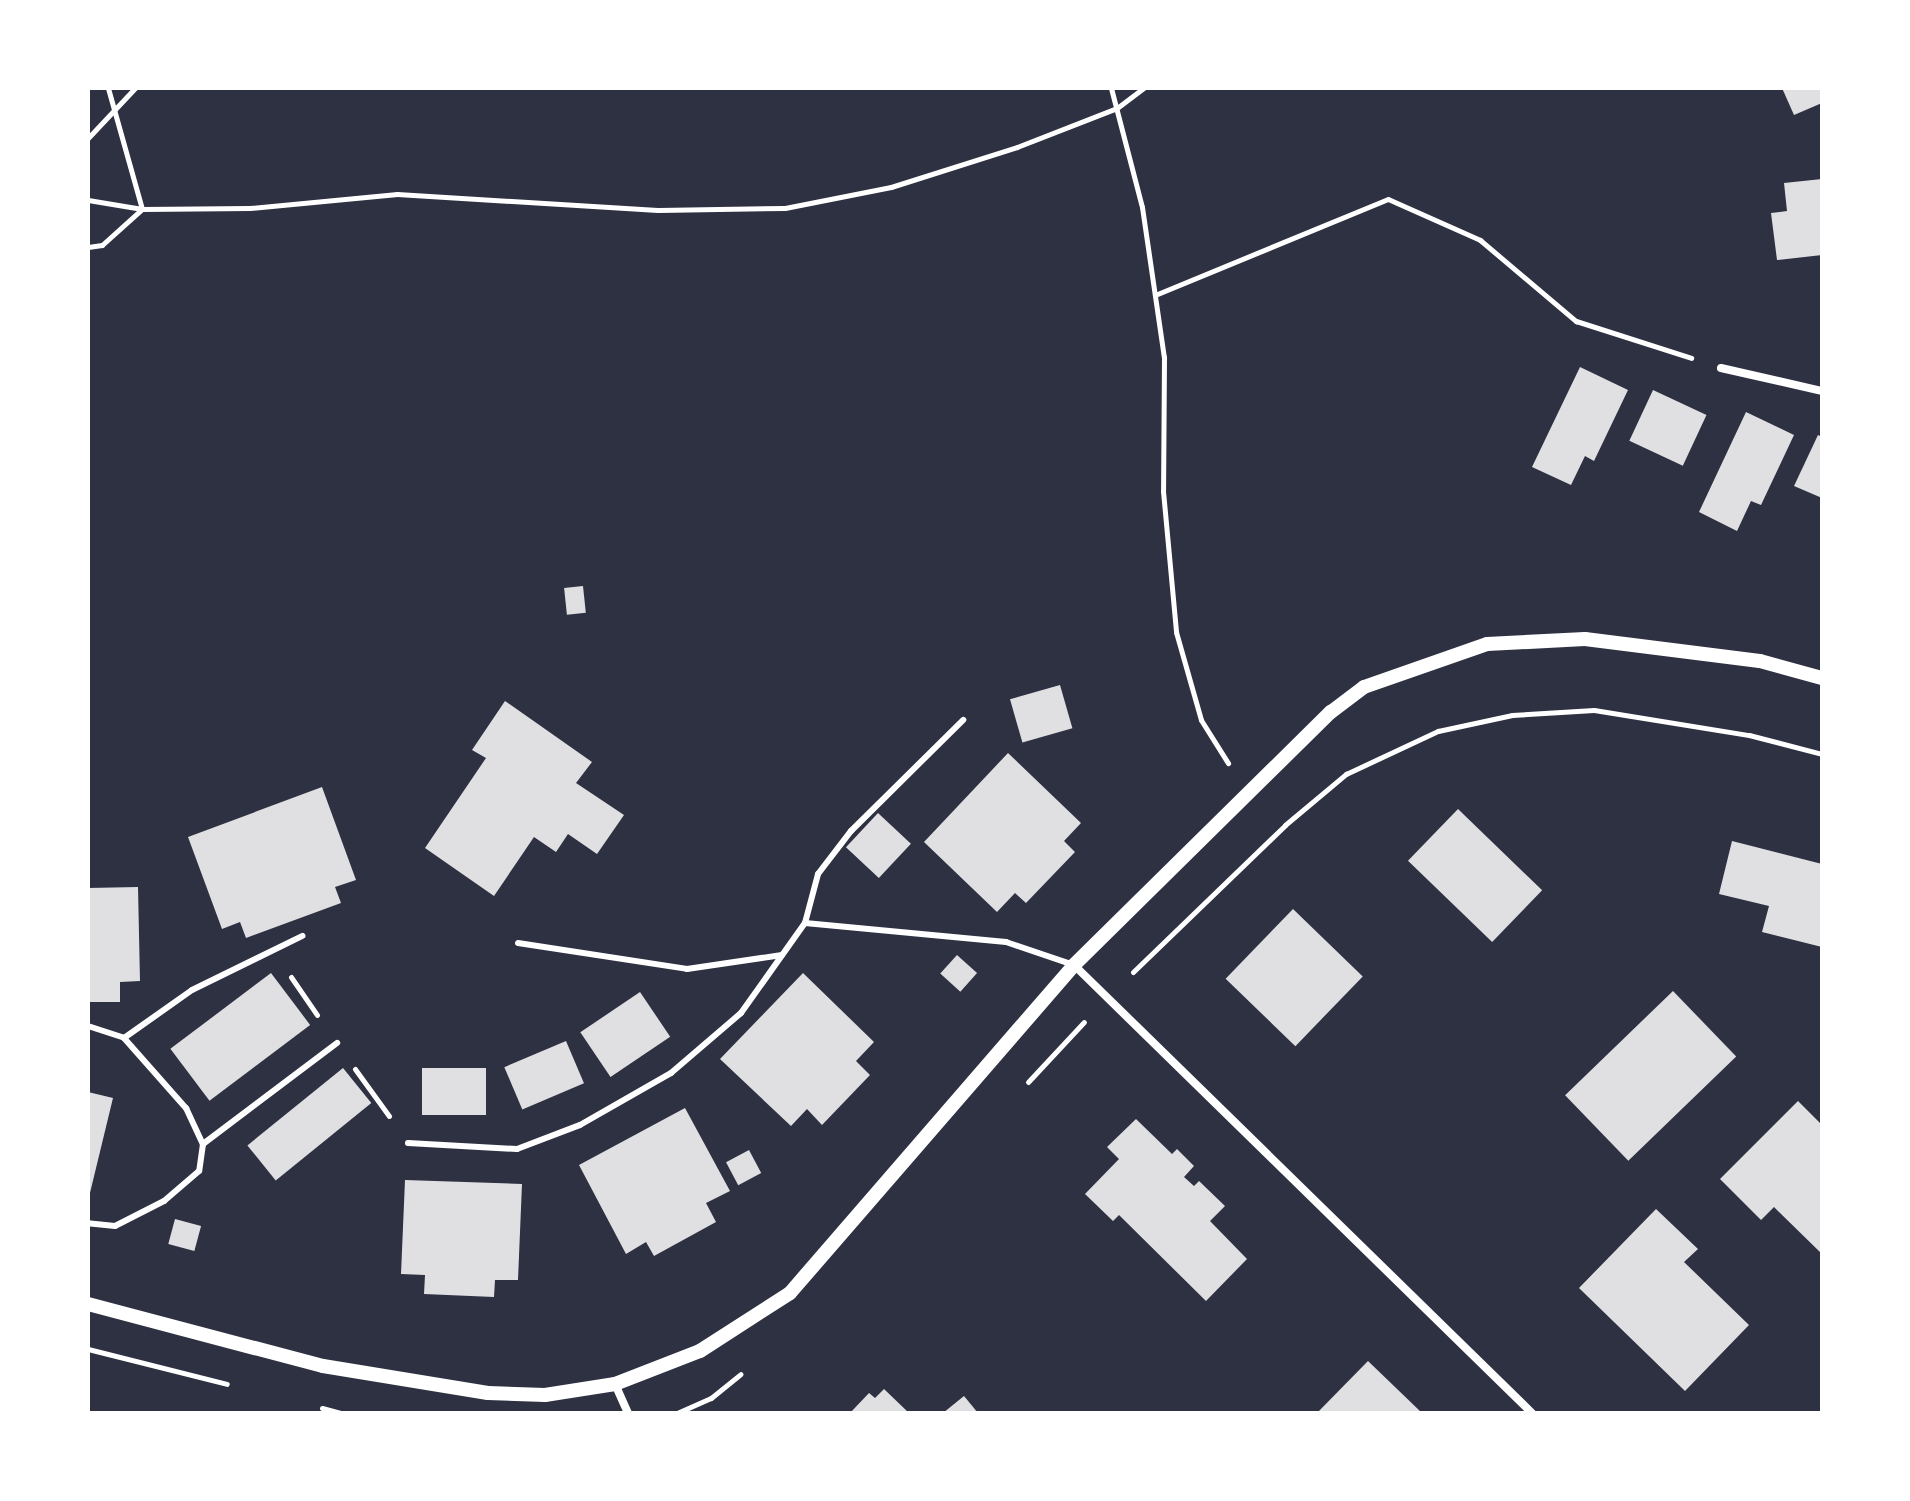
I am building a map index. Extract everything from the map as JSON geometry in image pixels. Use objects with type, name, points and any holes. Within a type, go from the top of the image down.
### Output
[{"type":"street","points":[[1721,368],[1822,391]]},
{"type":"street","points":[[88,1304],[323,1366],[488,1393],[545,1395],[615,1384],[700,1351],[790,1293],[1074,965],[1248,794],[1364,687],[1487,644],[1585,639],[1760,661],[1822,678]]},
{"type":"street","points":[[1074,965],[1532,1413]]},
{"type":"street","points":[[615,1384],[628,1413]]},
{"type":"lane","points":[[408,1143],[517,1149],[580,1125],[671,1073],[741,1013],[805,923],[818,874],[851,831],[963,720]]},
{"type":"lane","points":[[805,923],[1006,942],[1074,965]]},
{"type":"lane","points":[[124,1038],[192,990],[302,936]]},
{"type":"lane","points":[[518,943],[687,969],[782,955]]},
{"type":"lane","points":[[88,1026],[124,1038],[186,1108],[203,1144],[199,1171],[164,1201],[115,1226],[88,1223]]},
{"type":"lane","points":[[203,1144],[337,1043]]},
{"type":"path","points":[[108,88],[142,209]]},
{"type":"path","points":[[88,138],[135,88]]},
{"type":"path","points":[[1111,88],[1142,207],[1164,357],[1163,491],[1176,632],[1201,720],[1248,794]]},
{"type":"path","points":[[88,200],[142,209],[250,208],[397,194],[658,210],[785,208],[891,187],[1117,108],[1144,88]]},
{"type":"path","points":[[1155,295],[1388,199],[1480,240],[1576,321],[1721,368]]},
{"type":"path","points":[[88,247],[102,245],[142,209]]},
{"type":"path","points":[[1019,1092],[1106,999],[1285,825],[1346,774],[1438,731],[1512,715],[1594,710],[1749,735],[1822,754]]},
{"type":"path","points":[[271,950],[408,1143]]},
{"type":"path","points":[[88,1349],[237,1387]]},
{"type":"path","points":[[677,1413],[711,1398],[745,1370]]},
{"type":"path","points":[[311,1405],[341,1413]]},
{"type":"building","points":[[1782,88],[1822,88],[1822,103],[1794,115]]},
{"type":"building","points":[[1822,179],[1822,255],[1777,260],[1771,213],[1787,211],[1784,183]]},
{"type":"building","points":[[1580,367],[1628,390],[1594,461],[1585,456],[1571,485],[1532,467]]},
{"type":"building","points":[[1653,390],[1706,415],[1683,466],[1629,441]]},
{"type":"building","points":[[1746,412],[1794,435],[1761,505],[1751,501],[1737,531],[1699,512]]},
{"type":"building","points":[[1818,435],[1822,437],[1822,498],[1794,486]]},
{"type":"building","points":[[583,586],[586,613],[567,615],[564,588]]},
{"type":"building","points":[[1060,685],[1072,728],[1022,743],[1010,699]]},
{"type":"building","points":[[505,701],[592,762],[576,783],[624,815],[597,854],[568,834],[556,852],[534,837],[494,896],[425,848],[486,758],[472,750]]},
{"type":"building","points":[[1008,753],[1081,823],[1064,841],[1075,852],[1026,903],[1015,893],[997,912],[924,842]]},
{"type":"building","points":[[322,787],[356,880],[335,887],[341,903],[246,938],[240,922],[222,929],[188,837]]},
{"type":"building","points":[[1458,809],[1542,890],[1492,942],[1408,861]]},
{"type":"building","points":[[878,813],[911,844],[879,878],[846,847]]},
{"type":"building","points":[[1732,841],[1822,864],[1822,947],[1762,932],[1769,906],[1719,894]]},
{"type":"building","points":[[138,887],[140,981],[120,982],[120,1002],[88,1002],[88,888]]},
{"type":"building","points":[[1293,909],[1363,976],[1295,1046],[1226,979]]},
{"type":"building","points":[[957,955],[977,973],[960,992],[940,974]]},
{"type":"building","points":[[271,973],[310,1025],[209,1101],[170,1049]]},
{"type":"building","points":[[803,973],[874,1042],[856,1061],[870,1075],[822,1125],[807,1109],[791,1126],[720,1059]]},
{"type":"building","points":[[1673,991],[1736,1056],[1628,1161],[1565,1095]]},
{"type":"building","points":[[640,992],[670,1037],[611,1077],[580,1032]]},
{"type":"building","points":[[566,1041],[584,1083],[522,1110],[504,1067]]},
{"type":"building","points":[[343,1068],[371,1103],[276,1180],[247,1145]]},
{"type":"building","points":[[422,1068],[486,1068],[486,1115],[422,1115]]},
{"type":"building","points":[[88,1092],[113,1098],[89,1197],[88,1197]]},
{"type":"building","points":[[1798,1101],[1822,1125],[1822,1254],[1774,1207],[1761,1220],[1720,1179]]},
{"type":"building","points":[[685,1108],[730,1191],[706,1203],[716,1222],[654,1256],[646,1242],[626,1254],[579,1165]]},
{"type":"building","points":[[1136,1119],[1172,1154],[1177,1149],[1194,1166],[1184,1177],[1194,1186],[1199,1181],[1225,1206],[1210,1221],[1247,1259],[1206,1301],[1119,1215],[1113,1221],[1085,1194],[1119,1159],[1107,1147]]},
{"type":"building","points":[[749,1150],[761,1173],[738,1185],[726,1162]]},
{"type":"building","points":[[405,1180],[522,1184],[518,1280],[495,1280],[494,1297],[424,1294],[425,1275],[401,1274]]},
{"type":"building","points":[[1656,1209],[1698,1249],[1684,1262],[1749,1325],[1685,1391],[1579,1288]]},
{"type":"building","points":[[175,1219],[201,1226],[194,1251],[168,1244]]},
{"type":"building","points":[[1368,1361],[1422,1413],[1317,1413]]},
{"type":"building","points":[[884,1389],[909,1413],[850,1413],[869,1393],[875,1398]]},
{"type":"building","points":[[964,1396],[978,1413],[943,1413]]}]
